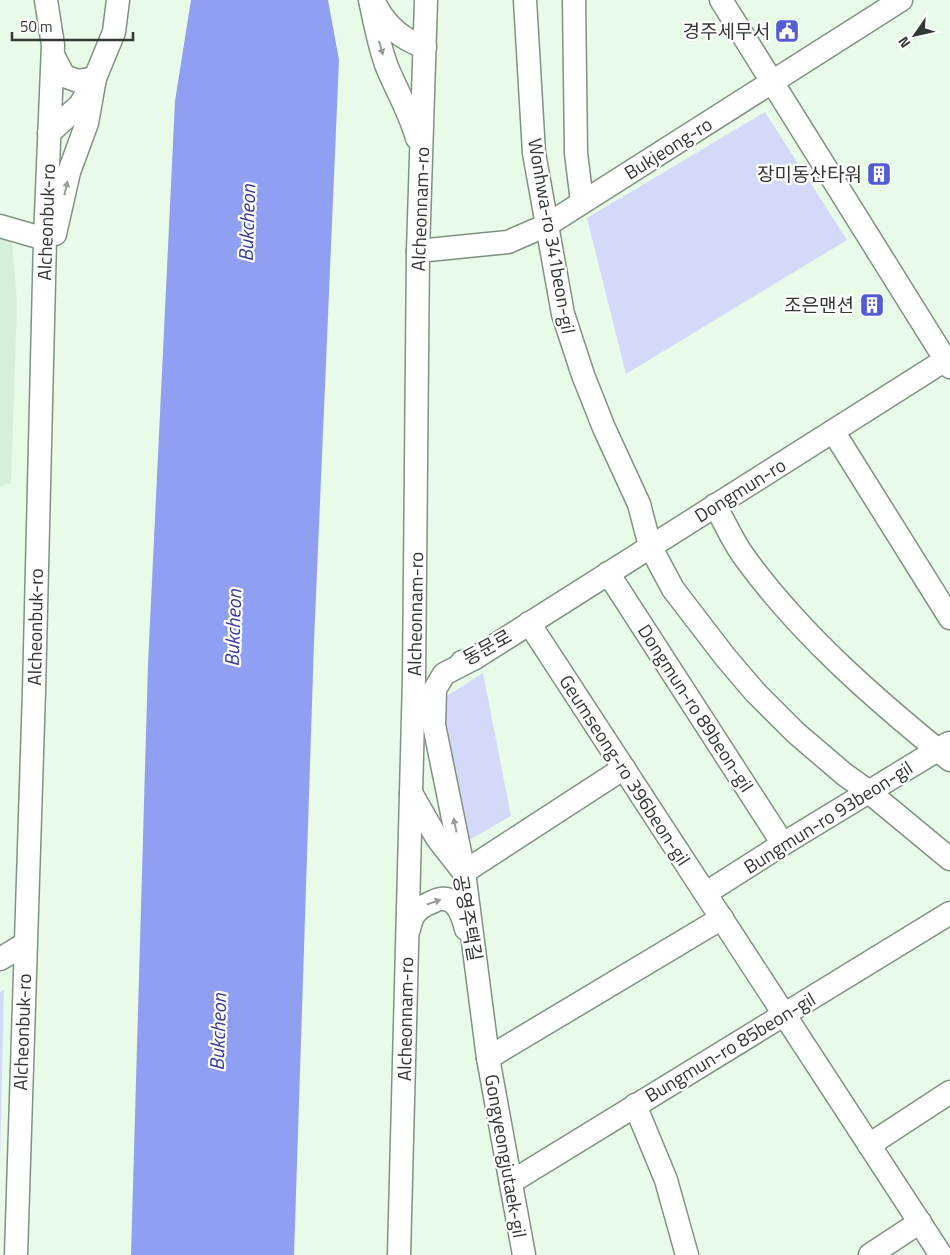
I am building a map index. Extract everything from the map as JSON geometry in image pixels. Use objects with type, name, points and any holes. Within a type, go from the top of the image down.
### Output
[{"type":"street","name":"Alcheonbuk-ro","points":[[16,1255],[34,690],[48,133],[53,45],[46,0]]},
{"type":"street","points":[[48,133],[80,105],[95,78],[114,32],[118,0]]},
{"type":"street","points":[[372,0],[381,15],[402,37],[425,47]]},
{"type":"street","points":[[372,0],[384,57],[412,122],[422,152]]},
{"type":"street","name":"Alcheonnam-ro","points":[[399,1255],[414,666],[418,251],[426,0]]},
{"type":"street","name":"Wonhwa-ro 341beon-gil","points":[[525,0],[534,153],[562,314],[600,419],[639,504],[650,546],[673,589],[726,658],[755,692],[796,732],[844,774],[950,858]]},
{"type":"street","points":[[574,0],[576,153],[582,202]]},
{"type":"street","points":[[720,0],[949,361]]},
{"type":"street","name":"Bukjeong-ro","points":[[418,251],[508,242],[547,225],[901,0]]},
{"type":"street","points":[[52,55],[64,76],[78,81],[95,78]]},
{"type":"street","points":[[44,287],[70,172],[87,123],[95,78]]},
{"type":"street","points":[[0,226],[45,239]]},
{"type":"street","name":"Dongmun-ro","points":[[529,623],[833,431],[949,361]]},
{"type":"street","points":[[833,431],[950,618]]},
{"type":"street","points":[[715,505],[744,557],[797,621],[831,658],[946,751]]},
{"type":"street","name":"Dongmun-ro 89beon-gil","points":[[608,573],[783,844]]},
{"type":"street","name":"동문로","points":[[414,666],[444,667],[475,658],[529,623]]},
{"type":"street","name":"Geumseong-ro 396beon-gil","points":[[529,623],[941,1255]]},
{"type":"street","points":[[475,658],[444,674],[435,689],[434,726],[464,872],[624,768]]},
{"type":"street","name":"Bungmun-ro 93beon-gil","points":[[706,893],[869,792],[946,751]]},
{"type":"street","name":"공영주택길","points":[[411,793],[437,838],[464,872],[488,1058]]},
{"type":"street","points":[[408,937],[412,915],[421,906],[441,899],[452,902],[462,913],[476,964]]},
{"type":"street","name":"Bungmun-ro 85beon-gil","points":[[511,1182],[950,913]]},
{"type":"street","points":[[488,1058],[722,918]]},
{"type":"street","points":[[0,959],[25,944]]},
{"type":"street","name":"Gongyeongjutaek-gil","points":[[488,1058],[524,1255]]},
{"type":"street","points":[[869,1145],[950,1092]]},
{"type":"street","points":[[635,1105],[666,1180],[687,1255]]},
{"type":"street","points":[[870,1255],[920,1222]]},
{"type":"shaded area","points":[[765,112],[847,240],[626,374],[587,218]]},
{"type":"shaded area","points":[[0,236],[12,240],[17,303],[11,483],[0,487]]},
{"type":"shaded area","points":[[483,673],[511,816],[464,843],[436,703]]},
{"type":"shaded area","points":[[4,990],[0,1165],[0,992]]},
{"type":"water","name":"Bukcheon","points":[[191,0],[328,0],[339,60],[314,642],[294,1255],[131,1255],[148,664],[175,101]]},
{"type":"place","name":"경주세무서","points":[[787,31]]},
{"type":"place","name":"장미동산타워","points":[[879,174]]},
{"type":"place","name":"조은맨션","points":[[872,305]]}]
